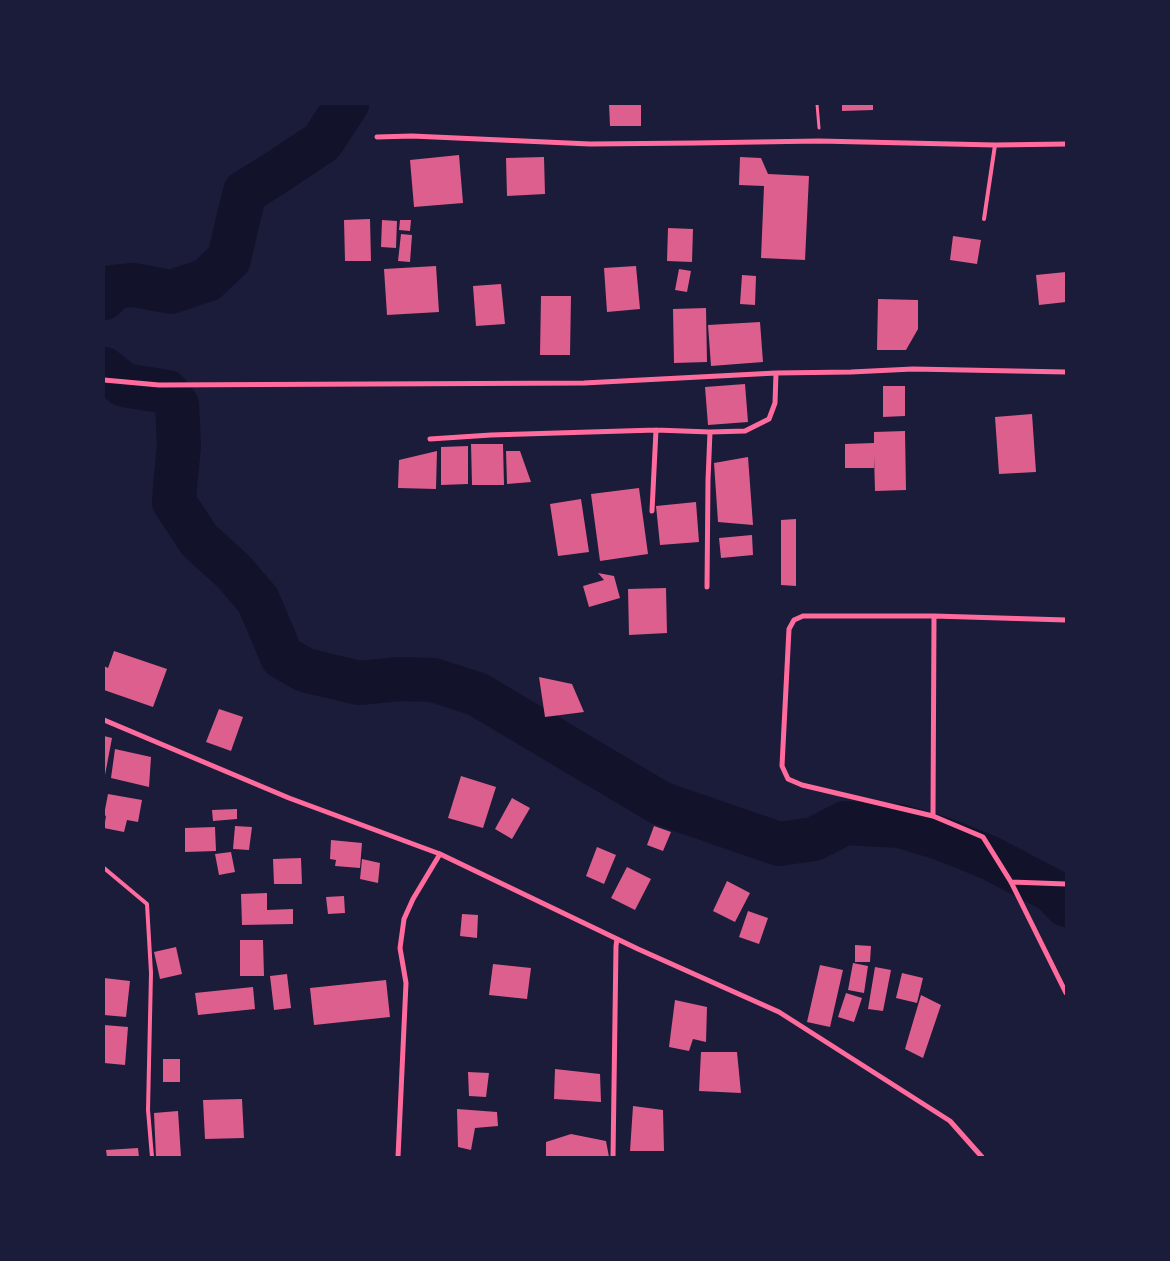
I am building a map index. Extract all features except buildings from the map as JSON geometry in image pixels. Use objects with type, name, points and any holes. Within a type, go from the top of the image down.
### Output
[{"type":"street","points":[[376,137],[412,136],[590,144],[819,140],[995,145],[1066,144]]},
{"type":"street","points":[[105,380],[160,385],[584,383],[776,372],[851,372],[913,369],[1066,372]]},
{"type":"street","points":[[430,439],[501,434],[656,430],[745,432],[769,419],[775,403],[776,372]]},
{"type":"street","points":[[652,511],[656,430]]},
{"type":"street","points":[[707,586],[710,432]]},
{"type":"street","points":[[1066,620],[934,616],[803,616],[794,620],[789,629],[782,766],[788,778],[802,786],[933,816],[983,836],[1011,882],[1066,993]]},
{"type":"street","points":[[933,816],[934,616]]},
{"type":"street","points":[[104,720],[288,798],[440,854],[638,949],[779,1012],[950,1121],[982,1157]]},
{"type":"street","points":[[398,1157],[406,983],[400,948],[404,919],[412,899],[440,854]]},
{"type":"street","points":[[1011,882],[1066,884]]},
{"type":"street","points":[[613,1157],[616,946],[618,939]]},
{"type":"lane","points":[[984,220],[995,145]]},
{"type":"lane","points":[[104,868],[147,904],[151,973],[148,1110],[152,1157]]},
{"type":"path","points":[[818,104],[819,140]]},
{"type":"waterway","points":[[104,298],[113,287],[134,285],[171,292],[207,280],[229,259],[245,192],[322,142],[347,104]]},
{"type":"waterway","points":[[104,369],[124,385],[167,392],[177,405],[179,445],[174,502],[199,540],[234,572],[258,600],[282,657],[305,670],[359,683],[400,679],[433,680],[477,694],[660,803],[779,844],[814,839],[845,823],[900,826],[943,839],[990,858],[1053,891],[1066,905]]}]
